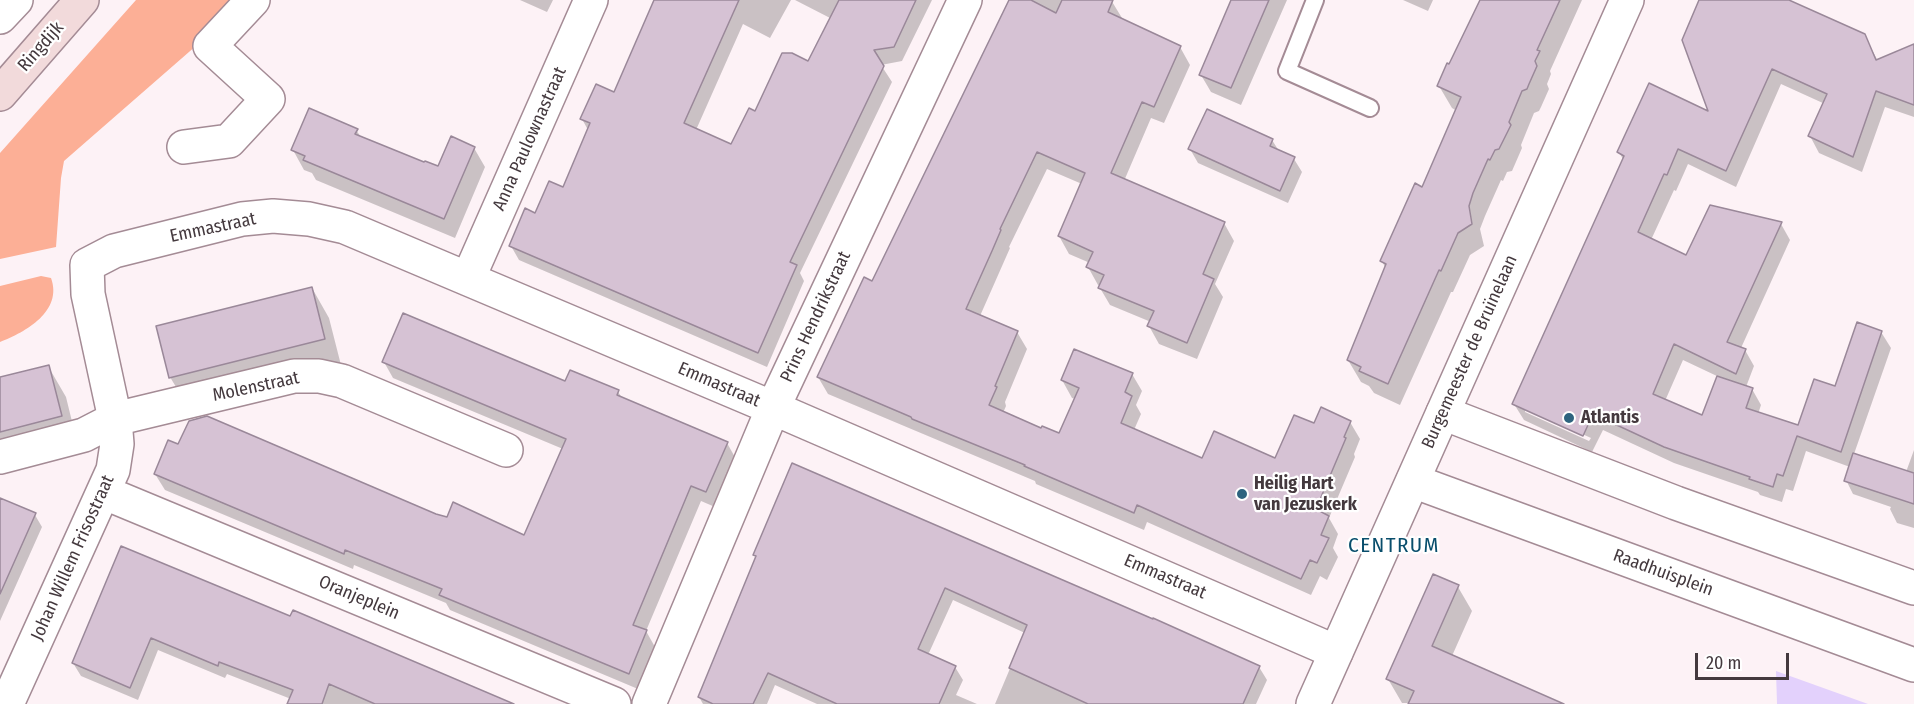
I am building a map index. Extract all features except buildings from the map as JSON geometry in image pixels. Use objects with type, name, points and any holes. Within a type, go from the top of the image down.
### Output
[{"type":"main road","name":"Ringdijk","points":[[0,94],[82,0]]},
{"type":"street","points":[[0,17],[16,0]]},
{"type":"street","points":[[184,147],[229,141],[268,99],[210,46],[253,0]]},
{"type":"street","name":"Anna Paulownastraat","points":[[468,279],[591,0]]},
{"type":"street","name":"Prins Hendrikstraat","points":[[649,704],[773,408],[965,0]]},
{"type":"street","name":"Burgemeester de Bruïnelaan","points":[[1313,704],[1627,0]]},
{"type":"street","name":"Emmastraat","points":[[87,265],[114,251],[242,219],[273,216],[309,219],[345,227],[773,408],[1336,652]]},
{"type":"street","name":"Johan Willem Frisostraat","points":[[7,704],[113,470],[117,444],[115,418],[88,294],[87,265]]},
{"type":"street","name":"Molenstraat","points":[[0,457],[84,435],[115,418],[294,376],[319,376],[342,381],[506,450]]},
{"type":"street","points":[[1443,413],[1676,503],[1914,588]]},
{"type":"street","name":"Raadhuisplein","points":[[1413,481],[1914,666]]},
{"type":"street","name":"Oranjeplein","points":[[103,492],[614,704]]},
{"type":"lane","points":[[1315,0],[1287,71],[1370,108]]},
{"type":"shaded area","points":[[136,0],[238,0],[197,45],[64,161],[56,247],[0,259],[0,153]]},
{"type":"shaded area","points":[[41,276],[51,278],[52,301],[47,310],[31,326],[0,342],[0,286]]},
{"type":"shaded area","points":[[1776,671],[1868,704],[1777,704]]},
{"type":"place","name":"Atlantis","points":[[1569,418]]},
{"type":"place","name":"Heilig Hart van Jezuskerk","points":[[1242,494]]},
{"type":"district","name":"CENTRUM","points":[[1394,546]]}]
